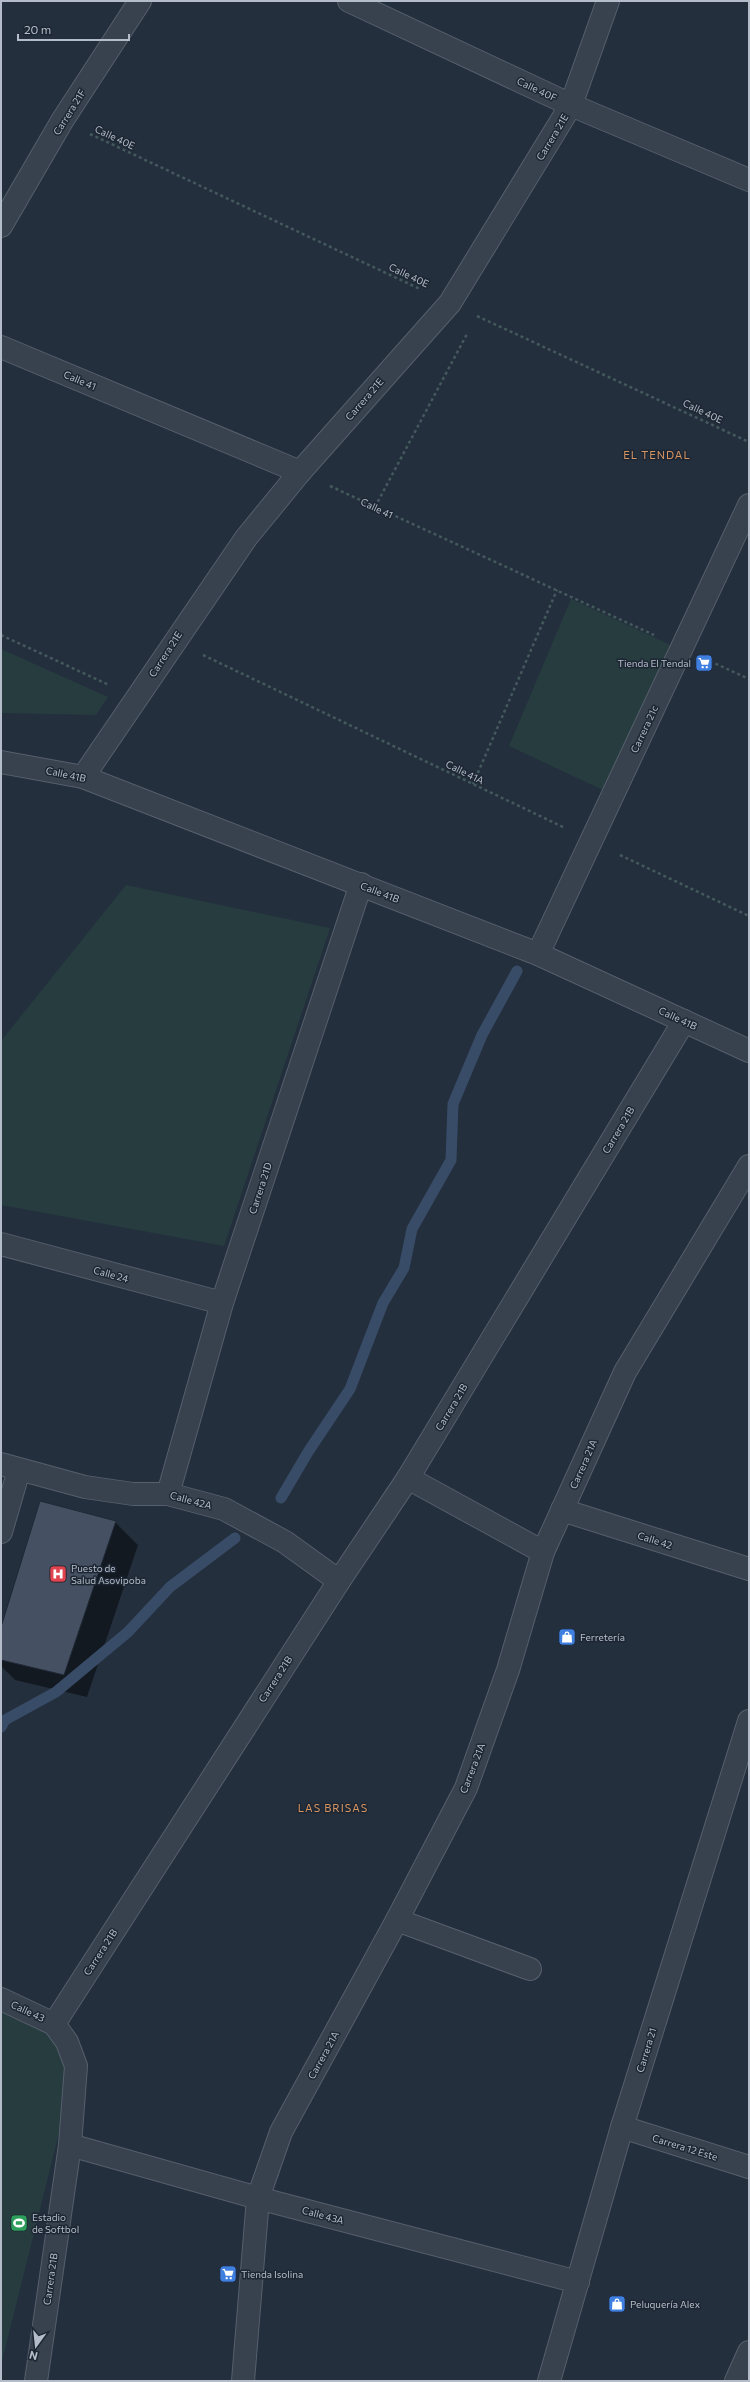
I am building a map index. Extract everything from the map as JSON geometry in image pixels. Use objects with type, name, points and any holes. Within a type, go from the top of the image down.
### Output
[{"type":"street","name":"Carrera 21F","points":[[1,226],[62,122],[140,1]]},
{"type":"street","name":"Calle 40F","points":[[349,1],[571,105],[749,180]]},
{"type":"street","name":"Carrera 21E","points":[[83,777],[174,641],[246,538],[300,472],[450,303],[571,105],[608,1]]},
{"type":"street","name":"Calle 41","points":[[1,347],[300,472]]},
{"type":"street","name":"Carrera 21c","points":[[538,954],[749,505]]},
{"type":"street","name":"Calle 41B","points":[[1,762],[83,777],[361,884],[538,954],[749,1051]]},
{"type":"street","name":"Carrera 21D","points":[[168,1494],[222,1303],[361,884]]},
{"type":"street","name":"Carrera 21B","points":[[36,2381],[70,2145],[76,2066],[67,2042],[54,2024],[339,1581],[408,1478],[684,1021]]},
{"type":"street","name":"Carrera 21A","points":[[243,2381],[258,2198],[281,2132],[397,1920],[466,1788],[508,1670],[543,1552],[625,1372],[749,1166]]},
{"type":"street","name":"Calle 24","points":[[1,1244],[222,1303]]},
{"type":"street","points":[[1,1532],[10,1467]]},
{"type":"street","name":"Calle 42A","points":[[10,1467],[85,1487],[133,1494],[168,1494],[224,1509],[285,1542],[339,1581]]},
{"type":"street","points":[[408,1478],[543,1552]]},
{"type":"street","name":"Calle 42","points":[[562,1510],[749,1569]]},
{"type":"street","name":"Carrera 21","points":[[549,2381],[622,2127],[749,1721]]},
{"type":"street","points":[[397,1920],[530,1970]]},
{"type":"street","name":"Calle 43","points":[[1,1999],[54,2024]]},
{"type":"street","name":"Carrera 12 Este","points":[[622,2127],[749,2167]]},
{"type":"street","name":"Calle 43A","points":[[70,2145],[258,2198],[578,2282]]},
{"type":"street","points":[[736,2381],[749,2352]]},
{"type":"path","name":"Calle 40E","points":[[62,122],[749,442]]},
{"type":"path","points":[[473,322],[476,316]]},
{"type":"path","points":[[375,507],[469,329]]},
{"type":"path","name":"Calle 41","points":[[300,472],[749,679]]},
{"type":"path","points":[[473,784],[557,590]]},
{"type":"path","points":[[1,635],[137,698]]},
{"type":"path","name":"Calle 41A","points":[[174,641],[749,916]]},
{"type":"green space","points":[[571,599],[673,646],[607,792],[509,746]]},
{"type":"green space","points":[[1,649],[108,697],[96,715],[1,713]]},
{"type":"green space","points":[[126,885],[330,928],[224,1246],[1,1205],[1,1041]]},
{"type":"green space","name":"Estadio de Softbol","points":[[1,2008],[58,2034],[72,2081],[1,2365]]},
{"type":"building","name":"Puesto de Salud Asovipoba","points":[[40,1501],[116,1521],[64,1675],[1,1660],[1,1627]]},
{"type":"waterway","points":[[281,1498],[308,1452],[350,1389],[383,1303],[404,1268],[412,1229],[451,1160],[453,1104],[482,1035],[517,971]]},
{"type":"waterway","points":[[1,1727],[5,1720],[56,1692],[128,1632],[170,1587],[235,1538]]},
{"type":"place","name":"Tienda El Tendal","points":[[704,663]]},
{"type":"place","name":"Puesto de Salud Asovipoba","points":[[58,1574]]},
{"type":"place","name":"Ferretería","points":[[567,1637]]},
{"type":"place","name":"Estadio de Softbol","points":[[19,2223]]},
{"type":"place","name":"Tienda Isolina","points":[[228,2274]]},
{"type":"place","name":"Peluquería Alex","points":[[617,2304]]},
{"type":"district","name":"EL TENDAL","points":[[657,455]]},
{"type":"district","name":"LAS BRISAS","points":[[333,1808]]}]
